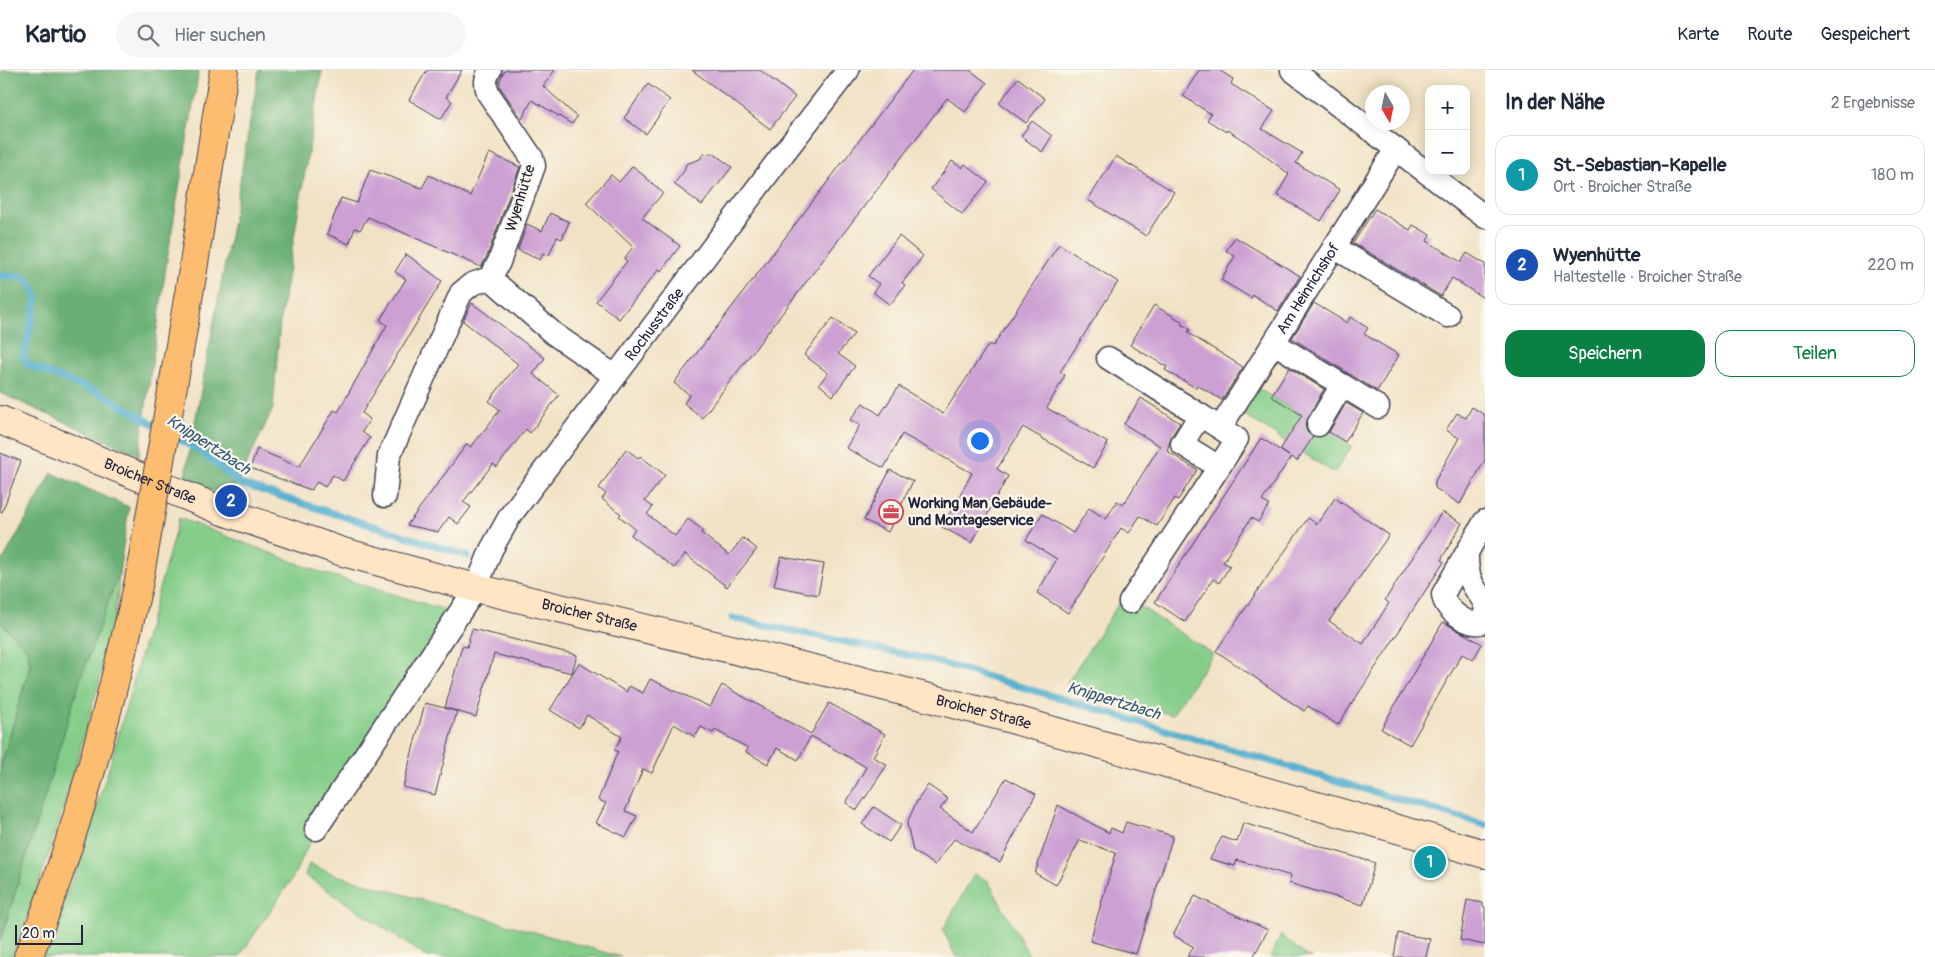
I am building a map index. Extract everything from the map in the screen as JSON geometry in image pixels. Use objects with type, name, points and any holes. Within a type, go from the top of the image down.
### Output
[{"type":"main road","points":[[28,957],[72,834],[112,692],[138,586],[192,276],[224,70]]},
{"type":"street","name":"Wyenhütte","points":[[490,70],[486,77],[485,86],[488,93],[532,158],[534,166],[499,262],[490,278]]},
{"type":"street","name":"Rochusstraße","points":[[476,588],[491,550],[510,516],[848,70]]},
{"type":"street","points":[[1292,70],[1485,217]]},
{"type":"street","name":"Am Heinrichshof","points":[[1220,428],[1396,149]]},
{"type":"street","points":[[1334,248],[1448,316]]},
{"type":"street","points":[[384,496],[389,456],[461,293],[472,284],[490,278],[554,334],[615,376]]},
{"type":"street","points":[[1274,343],[1378,407]]},
{"type":"street","points":[[1108,358],[1237,439],[1130,602]]},
{"type":"street","points":[[1318,425],[1342,385]]},
{"type":"street","points":[[1200,415],[1182,444],[1219,467]]},
{"type":"street","name":"Broicher Straße","points":[[0,420],[223,511],[343,552],[476,588],[829,672],[1008,718],[1485,854]]},
{"type":"street","points":[[1485,521],[1444,594],[1444,598],[1452,611],[1471,623],[1480,623],[1485,614]]},
{"type":"street","points":[[1467,552],[1469,578],[1485,606]]},
{"type":"street","points":[[316,829],[476,588]]},
{"type":"green space","points":[[3,70],[199,70],[167,260],[139,455],[0,393],[0,74]]},
{"type":"green space","points":[[259,70],[322,70],[280,321],[273,409],[230,498],[184,480],[232,226]]},
{"type":"green space","points":[[1259,389],[1352,446],[1334,473],[1243,414]]},
{"type":"green space","points":[[52,473],[129,507],[119,573],[80,680],[0,942],[0,770],[30,665],[28,651],[0,621],[0,565]]},
{"type":"green space","points":[[179,518],[320,572],[449,611],[316,829],[292,879],[239,957],[42,957],[73,877],[109,768]]},
{"type":"green space","points":[[119,573],[116,609],[109,644],[54,837],[12,957],[0,957],[0,942],[80,680]]},
{"type":"green space","points":[[1123,597],[1213,654],[1172,715],[1067,683]]},
{"type":"green space","points":[[0,621],[28,651],[30,665],[0,770]]},
{"type":"green space","points":[[309,864],[336,875],[621,957],[427,957],[305,875]]},
{"type":"green space","points":[[974,874],[988,881],[1030,957],[956,957],[943,930]]},
{"type":"green space","points":[[1281,935],[1306,956],[1311,957],[1270,957]]},
{"type":"building","points":[[427,70],[462,70],[446,97],[452,101],[441,119],[409,100]]},
{"type":"building","points":[[505,70],[555,70],[543,86],[577,117],[572,124],[532,100],[522,119],[500,87],[500,80]]},
{"type":"building","points":[[692,70],[760,70],[795,97],[770,129]]},
{"type":"building","points":[[913,70],[970,70],[987,83],[965,112],[947,98],[702,418],[684,403],[690,395],[674,383]]},
{"type":"building","points":[[1199,70],[1219,70],[1233,79],[1231,84],[1274,111],[1262,129],[1302,153],[1296,163],[1340,190],[1321,221],[1277,195],[1289,174],[1248,143],[1207,120],[1211,114],[1183,96]]},
{"type":"building","points":[[1018,78],[1045,99],[1026,123],[999,103]]},
{"type":"building","points":[[648,84],[670,100],[646,134],[624,118]]},
{"type":"building","points":[[1032,121],[1052,136],[1042,152],[1021,136]]},
{"type":"building","points":[[489,153],[520,167],[487,256],[481,267],[368,217],[360,230],[355,228],[349,244],[327,234],[341,198],[357,203],[370,170],[422,188],[429,175],[470,196]]},
{"type":"building","points":[[713,153],[732,167],[702,205],[674,184],[684,171],[686,164],[700,159],[703,154]]},
{"type":"building","points":[[1116,156],[1174,192],[1146,236],[1088,200]]},
{"type":"building","points":[[952,161],[962,168],[965,164],[988,182],[962,214],[931,189]]},
{"type":"building","points":[[633,166],[663,193],[642,218],[680,246],[619,319],[596,301],[627,261],[624,259],[633,247],[586,203],[611,175],[619,182]]},
{"type":"building","points":[[1375,209],[1410,230],[1413,225],[1422,230],[1430,235],[1427,241],[1461,262],[1467,253],[1485,264],[1485,299],[1452,278],[1441,296],[1353,243]]},
{"type":"building","points":[[550,213],[569,222],[562,239],[557,237],[549,255],[543,253],[540,260],[518,250],[527,224],[542,231]]},
{"type":"building","points":[[899,236],[923,256],[902,283],[905,285],[890,305],[873,292],[879,284],[868,276]]},
{"type":"building","points":[[1235,237],[1300,276],[1278,311],[1253,295],[1251,298],[1221,280],[1235,256],[1226,251]]},
{"type":"building","points":[[1059,244],[1118,282],[1060,372],[1065,375],[1047,408],[1108,443],[1093,468],[1023,427],[997,469],[1008,476],[972,543],[942,527],[972,473],[902,434],[884,468],[846,448],[860,425],[850,420],[863,403],[880,415],[899,386],[943,414],[989,344],[993,346]]},
{"type":"building","points":[[406,254],[442,281],[362,413],[370,419],[362,432],[370,438],[343,481],[333,475],[325,487],[317,482],[311,490],[250,468],[257,449],[299,467],[334,410],[338,412],[387,325],[380,320],[406,279],[395,272]]},
{"type":"building","points":[[472,303],[545,358],[533,374],[559,395],[530,433],[526,429],[497,467],[493,464],[463,502],[471,507],[458,524],[449,517],[438,532],[407,525],[467,444],[471,447],[500,410],[489,401],[518,364],[463,321]]},
{"type":"building","points":[[1314,303],[1347,323],[1350,317],[1368,328],[1364,334],[1399,355],[1377,391],[1292,338]]},
{"type":"building","points":[[1154,305],[1183,322],[1181,324],[1190,329],[1188,333],[1243,367],[1222,400],[1197,385],[1196,388],[1165,370],[1167,367],[1130,345]]},
{"type":"building","points":[[833,318],[854,334],[838,354],[855,366],[833,396],[819,384],[828,373],[804,355]]},
{"type":"building","points":[[1289,368],[1324,389],[1305,424],[1307,432],[1313,437],[1297,461],[1291,457],[1262,501],[1269,505],[1258,522],[1251,518],[1223,562],[1230,566],[1219,583],[1213,579],[1185,622],[1155,602],[1261,438],[1289,456],[1280,450],[1302,415],[1271,396]]},
{"type":"building","points":[[1141,398],[1180,423],[1171,437],[1167,451],[1197,470],[1178,500],[1175,498],[1157,526],[1140,516],[1129,533],[1121,528],[1068,613],[1037,593],[1057,559],[1026,540],[1042,514],[1073,533],[1089,508],[1106,519],[1117,501],[1123,505],[1160,446],[1124,424]]},
{"type":"building","points":[[1346,403],[1363,413],[1345,442],[1329,432]]},
{"type":"building","points":[[1472,407],[1485,415],[1485,460],[1460,504],[1435,488],[1435,481],[1459,438],[1446,430],[1457,413],[1466,418]]},
{"type":"building","points":[[626,449],[638,458],[640,456],[665,475],[645,501],[653,507],[647,514],[675,536],[688,519],[703,530],[701,533],[729,555],[743,538],[757,549],[727,587],[685,554],[674,568],[631,535],[635,529],[619,516],[621,514],[602,499],[606,494],[599,488]]},
{"type":"building","points":[[0,453],[21,461],[2,512],[0,512]]},
{"type":"building","points":[[890,470],[913,481],[888,532],[864,520]]},
{"type":"building","points":[[1335,498],[1389,535],[1329,621],[1363,644],[1389,603],[1385,600],[1442,512],[1462,523],[1441,560],[1444,562],[1338,725],[1308,706],[1304,711],[1216,651],[1308,518],[1317,524]]},
{"type":"building","points":[[781,557],[824,564],[818,595],[774,586]]},
{"type":"building","points":[[1443,622],[1482,644],[1473,660],[1462,654],[1410,745],[1381,729]]},
{"type":"building","points":[[472,629],[577,655],[572,673],[494,654],[476,717],[445,708],[462,646],[467,647]]},
{"type":"building","points":[[579,663],[626,692],[629,686],[643,693],[650,679],[710,707],[722,685],[811,734],[829,703],[885,734],[873,757],[887,765],[857,810],[846,803],[866,767],[811,736],[798,760],[777,748],[768,764],[746,752],[748,748],[715,730],[713,733],[701,727],[695,737],[674,724],[652,773],[643,769],[625,811],[637,816],[626,837],[596,823],[606,803],[598,800],[618,751],[614,750],[622,737],[587,715],[579,728],[550,710]]},
{"type":"building","points":[[425,703],[457,711],[435,795],[403,787]]},
{"type":"building","points":[[1006,778],[1036,794],[1000,862],[954,839],[935,865],[913,851],[907,823],[916,803],[928,785],[948,799],[940,809],[973,832]]},
{"type":"building","points":[[1058,805],[1109,833],[1111,828],[1122,833],[1126,822],[1173,836],[1136,954],[1090,941],[1116,853],[1080,840],[1056,885],[1035,873]]},
{"type":"building","points":[[874,807],[901,825],[889,842],[862,824]]},
{"type":"building","points":[[1243,823],[1375,863],[1363,905],[1289,883],[1291,876],[1237,860],[1235,866],[1210,859],[1222,837],[1237,842]]},
{"type":"building","points":[[1195,896],[1268,930],[1253,957],[1187,957],[1194,947],[1173,935]]},
{"type":"building","points":[[1467,900],[1483,903],[1485,907],[1485,945],[1460,940]]},
{"type":"building","points":[[1398,933],[1430,939],[1426,957],[1394,957]]},
{"type":"waterway","name":"Knippertzbach","points":[[0,275],[25,277],[37,298],[23,358],[28,365],[104,395],[160,428]]},
{"type":"waterway","name":"Knippertzbach","points":[[170,434],[201,452],[241,484],[468,556]]},
{"type":"waterway","name":"Knippertzbach","points":[[732,618],[931,660],[1485,825]]},
{"type":"place","name":"Wyenhütte","points":[[231,501]]},
{"type":"place","name":"Working Man Gebäude- und Montageservice","points":[[891,512]]},
{"type":"place","name":"St.-Sebastian-Kapelle","points":[[1430,862]]}]
